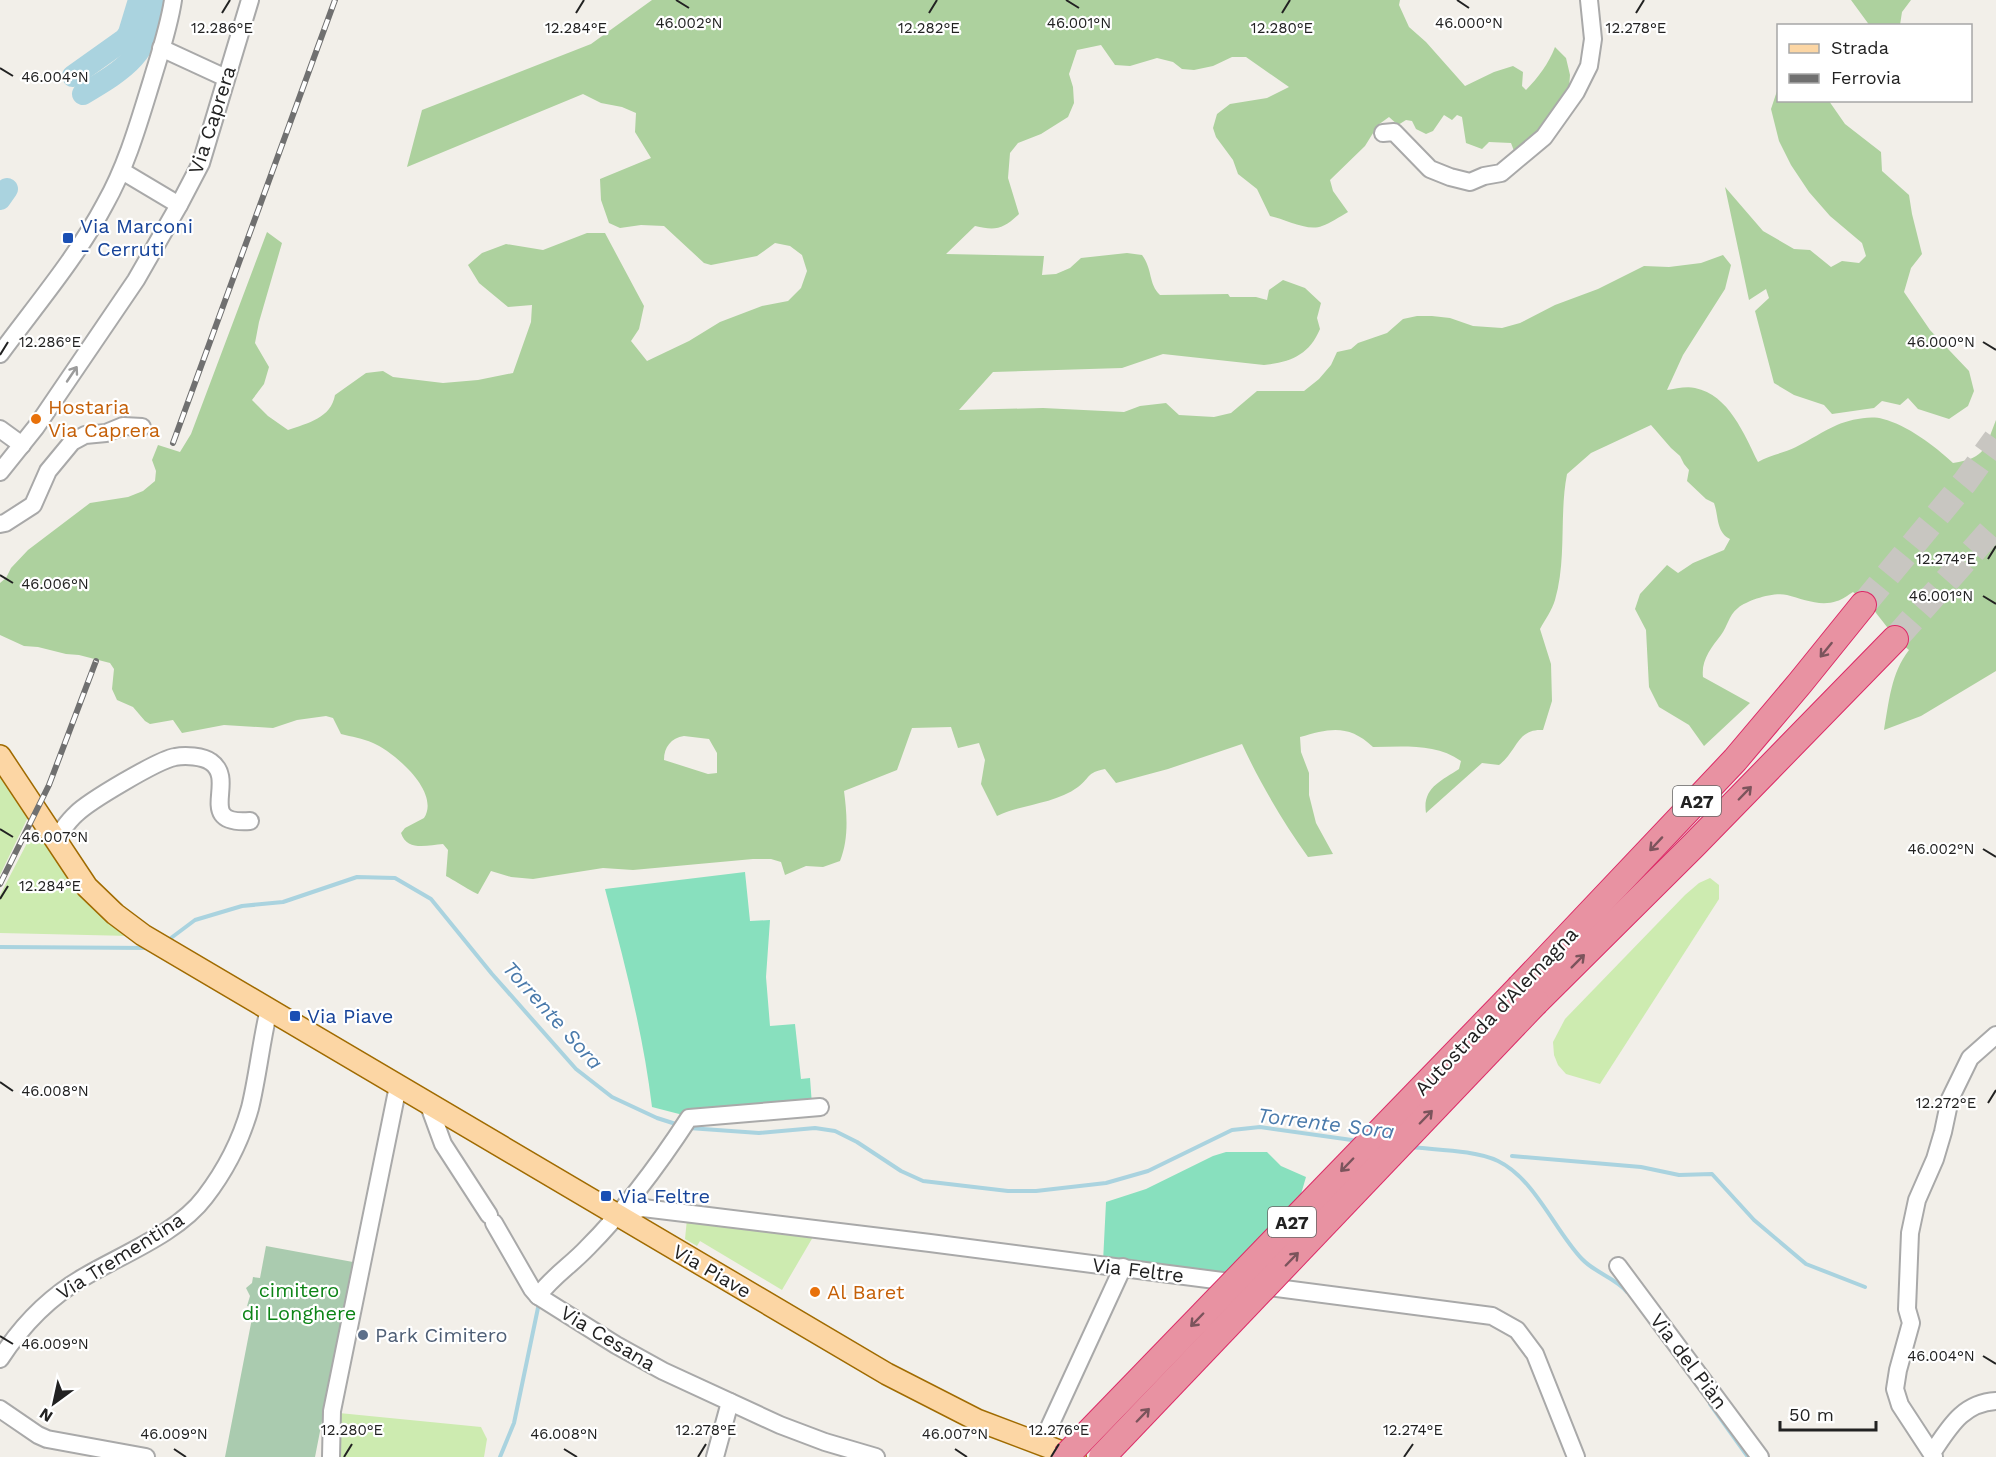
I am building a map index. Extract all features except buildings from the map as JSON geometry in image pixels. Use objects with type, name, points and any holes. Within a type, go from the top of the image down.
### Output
[{"type":"highway","name":"Autostrada d'Alemagna","points":[[1102,1457],[1528,995],[1735,760],[1863,604]]},
{"type":"highway","name":"Autostrada d'Alemagna","points":[[1065,1457],[1528,995],[1694,845],[1895,639]]},
{"type":"main road","name":"Via Piave","points":[[0,756],[87,886],[115,914],[143,935],[888,1374],[954,1410],[1075,1457]]},
{"type":"street","points":[[0,354],[93,225],[122,171],[161,48],[173,0]]},
{"type":"street","name":"Via Caprera","points":[[0,472],[22,445],[136,280],[179,205],[201,163],[250,0]]},
{"type":"street","points":[[1383,133],[1394,132],[1430,169],[1449,177],[1470,182],[1484,176],[1501,173],[1544,137],[1571,99],[1589,66],[1593,39],[1589,0]]},
{"type":"street","points":[[161,48],[226,78]]},
{"type":"street","points":[[122,171],[179,205]]},
{"type":"street","points":[[0,524],[33,505],[48,471],[72,442],[86,435],[115,431],[123,426],[142,427]]},
{"type":"street","points":[[0,429],[22,445]]},
{"type":"street","points":[[56,839],[76,814],[88,804],[173,757],[184,756],[209,760],[219,770],[221,777],[220,809],[224,817],[236,822],[250,821]]},
{"type":"street","name":"Via Trementina","points":[[0,1359],[26,1324],[57,1295],[81,1278],[187,1216],[204,1198],[226,1165],[241,1135],[250,1109],[268,1009]]},
{"type":"street","points":[[1996,1035],[1970,1058],[1950,1099],[1935,1159],[1917,1200],[1908,1255],[1906,1309],[1911,1323],[1895,1389],[1900,1405],[1933,1455],[1959,1415],[1970,1408],[1996,1401]]},
{"type":"street","points":[[331,1457],[334,1400],[398,1086]]},
{"type":"street","points":[[428,1103],[443,1144],[492,1219],[538,1296]]},
{"type":"street","name":"Via Cesana","points":[[820,1107],[692,1117],[687,1121],[667,1154],[616,1215],[587,1248],[556,1275],[538,1296],[616,1345],[663,1371],[780,1425],[825,1442],[876,1457]]},
{"type":"street","name":"Via Feltre","points":[[616,1215],[643,1208],[1492,1316],[1517,1330],[1535,1354],[1576,1457]]},
{"type":"street","name":"Via del Piàn","points":[[1618,1266],[1760,1457]]},
{"type":"street","points":[[1041,1445],[1123,1268]]},
{"type":"street","points":[[715,1457],[730,1402]]},
{"type":"street","points":[[0,1409],[47,1439],[146,1457]]},
{"type":"green space","points":[[652,0],[1400,0],[1399,5],[1409,27],[1426,42],[1465,86],[1513,66],[1523,72],[1522,86],[1526,90],[1543,70],[1555,47],[1566,58],[1570,75],[1568,101],[1516,156],[1511,143],[1489,142],[1482,149],[1466,143],[1462,117],[1457,115],[1452,120],[1444,115],[1433,131],[1426,134],[1416,129],[1412,121],[1406,120],[1398,125],[1389,117],[1378,125],[1365,146],[1330,180],[1333,191],[1348,212],[1329,223],[1316,227],[1303,226],[1270,216],[1257,189],[1238,174],[1233,160],[1216,137],[1213,128],[1217,114],[1230,104],[1267,98],[1289,87],[1246,57],[1232,57],[1213,66],[1194,70],[1182,69],[1173,62],[1157,58],[1130,66],[1115,65],[1101,45],[1077,50],[1069,74],[1074,103],[1068,117],[1041,134],[1018,143],[1010,153],[1008,178],[1019,214],[999,228],[975,226],[946,254],[1044,256],[1042,275],[1056,274],[1070,268],[1081,258],[1127,253],[1142,255],[1160,295],[1228,294],[1230,297],[1256,297],[1267,300],[1269,290],[1283,280],[1305,288],[1321,303],[1317,318],[1320,329],[1316,338],[1298,356],[1283,362],[1264,365],[1163,354],[1122,368],[993,372],[959,410],[1043,408],[1124,412],[1140,406],[1166,403],[1179,415],[1214,417],[1231,413],[1257,391],[1304,391],[1331,365],[1337,352],[1351,349],[1358,343],[1387,333],[1403,319],[1432,316],[1450,318],[1473,326],[1502,328],[1520,323],[1555,305],[1598,289],[1644,266],[1669,267],[1701,263],[1723,255],[1731,265],[1725,289],[1683,355],[1667,390],[1695,388],[1717,399],[1734,417],[1758,462],[1796,447],[1837,425],[1872,418],[1892,422],[1911,431],[1953,463],[1973,458],[1983,450],[1996,420],[1996,671],[1921,716],[1884,730],[1894,678],[1909,650],[1898,641],[1869,604],[1853,592],[1831,603],[1812,602],[1781,594],[1761,597],[1742,605],[1735,611],[1705,660],[1703,677],[1750,703],[1704,746],[1689,725],[1659,707],[1649,687],[1646,630],[1635,609],[1640,594],[1667,565],[1678,573],[1693,563],[1724,550],[1730,539],[1720,528],[1714,503],[1706,499],[1687,481],[1689,470],[1680,456],[1651,425],[1591,453],[1567,474],[1559,584],[1554,604],[1540,629],[1551,664],[1552,701],[1543,730],[1534,730],[1522,737],[1499,765],[1482,763],[1426,813],[1427,797],[1430,791],[1459,769],[1461,761],[1451,755],[1429,749],[1373,747],[1356,734],[1347,731],[1330,730],[1300,737],[1301,752],[1309,773],[1309,795],[1316,823],[1333,854],[1308,857],[1272,802],[1242,744],[1168,769],[1116,783],[1105,769],[1092,774],[1069,793],[997,816],[981,784],[985,760],[979,743],[958,748],[951,727],[912,728],[897,770],[844,791],[846,835],[840,861],[823,867],[806,866],[785,875],[781,862],[771,859],[633,870],[603,868],[533,879],[511,877],[491,871],[478,894],[446,876],[448,850],[443,844],[419,846],[408,843],[404,839],[401,833],[405,828],[424,818],[428,808],[421,785],[413,774],[392,755],[373,743],[341,734],[333,718],[326,716],[297,720],[273,728],[224,725],[182,733],[173,720],[150,724],[133,707],[117,700],[112,689],[114,669],[110,663],[79,655],[24,646],[0,635],[0,583],[28,550],[90,503],[128,497],[143,491],[155,481],[156,471],[152,460],[158,445],[180,452],[191,434],[267,232],[282,243],[255,343],[269,367],[264,384],[252,400],[268,416],[288,430],[311,422],[324,414],[333,403],[335,395],[366,373],[383,371],[393,377],[443,383],[478,380],[513,373],[531,322],[532,305],[508,307],[479,283],[468,265],[482,253],[506,244],[543,250],[587,233],[605,233],[644,306],[639,329],[631,341],[647,361],[689,341],[720,322],[762,306],[788,301],[801,288],[807,271],[802,255],[790,246],[775,243],[757,256],[711,265],[704,263],[664,226],[641,225],[620,228],[609,223],[601,200],[600,179],[651,158],[635,132],[636,113],[622,107],[601,103],[583,94],[407,167],[422,110],[591,44]],"holes":[[[684,736],[709,739],[717,753],[717,773],[708,774],[664,760],[667,747],[675,739]]]},
{"type":"green space","points":[[1851,0],[1911,0],[1902,12],[1900,24],[1869,24]]},
{"type":"green space","points":[[1777,91],[1777,102],[1830,102],[1845,124],[1881,152],[1882,171],[1909,195],[1922,254],[1911,268],[1904,292],[1930,330],[1969,371],[1974,391],[1968,406],[1949,419],[1918,409],[1908,398],[1900,405],[1882,401],[1874,408],[1832,414],[1824,405],[1794,395],[1774,383],[1755,311],[1769,298],[1766,289],[1749,300],[1725,187],[1763,231],[1794,249],[1810,250],[1831,267],[1842,261],[1859,263],[1866,256],[1862,243],[1830,216],[1809,192],[1791,165],[1779,141],[1771,109]]},
{"type":"green space","points":[[0,774],[31,811],[0,875]]},
{"type":"green space","points":[[38,822],[131,936],[0,933],[0,895]]},
{"type":"green space","points":[[745,872],[750,921],[770,920],[766,977],[770,1026],[795,1024],[801,1079],[810,1078],[812,1105],[683,1115],[652,1107],[638,1024],[605,889]]},
{"type":"green space","points":[[1710,878],[1719,885],[1719,899],[1600,1084],[1566,1074],[1558,1065],[1553,1042],[1565,1019],[1685,895],[1699,883]]},
{"type":"green space","points":[[1226,1152],[1267,1152],[1281,1166],[1306,1177],[1290,1232],[1264,1283],[1103,1262],[1106,1202],[1146,1189],[1213,1156]]},
{"type":"green space","points":[[687,1219],[813,1237],[782,1290],[700,1241],[697,1246],[685,1239]]},
{"type":"green space","name":"cimitero di Longhere","points":[[266,1246],[353,1262],[315,1457],[225,1457],[254,1308],[247,1306],[250,1296],[246,1288],[252,1283],[253,1277],[260,1278]]},
{"type":"green space","points":[[339,1413],[481,1427],[487,1439],[484,1457],[339,1457]]},
{"type":"waterway","points":[[73,76],[125,39],[139,0]]},
{"type":"waterway","points":[[83,94],[124,67],[142,47],[149,34],[158,0]]},
{"type":"waterway","points":[[0,199],[7,189]]},
{"type":"waterway","name":"Torrente Sora","points":[[167,941],[195,920],[242,906],[283,902],[357,877],[395,878],[431,899],[492,974],[576,1069],[612,1097],[657,1118],[679,1125]]},
{"type":"waterway","name":"Torrente Sora","points":[[0,947],[150,948]]},
{"type":"waterway","name":"Torrente Sora","points":[[689,1128],[759,1133],[815,1128],[835,1131],[857,1142],[901,1171],[923,1181],[1008,1191],[1036,1191],[1106,1183],[1148,1171],[1232,1130],[1260,1127],[1359,1141]]},
{"type":"waterway","name":"Torrente Sora","points":[[1411,1147],[1489,1157],[1511,1169],[1534,1193],[1582,1259],[1627,1292]]},
{"type":"waterway","points":[[1512,1156],[1641,1167],[1679,1175],[1712,1174],[1754,1220],[1806,1264],[1865,1287]]},
{"type":"waterway","points":[[500,1457],[514,1423],[539,1303]]},
{"type":"waterway","name":"Torrente Sora","points":[[1710,1404],[1748,1457]]},
{"type":"tunnel","points":[[1863,605],[1965,482],[1996,439]]},
{"type":"tunnel","points":[[1895,639],[1996,525]]},
{"type":"railway","points":[[173,443],[335,0]]},
{"type":"railway","points":[[0,884],[49,785],[96,661]]},
{"type":"place","name":"Via Marconi - Cerruti","points":[[68,238]]},
{"type":"place","name":"Hostaria Via Caprera","points":[[36,419]]},
{"type":"place","name":"Via Piave","points":[[295,1016]]},
{"type":"place","name":"Via Feltre","points":[[606,1196]]},
{"type":"place","name":"Al Baret","points":[[815,1292]]},
{"type":"place","name":"Park Cimitero","points":[[363,1335]]}]
